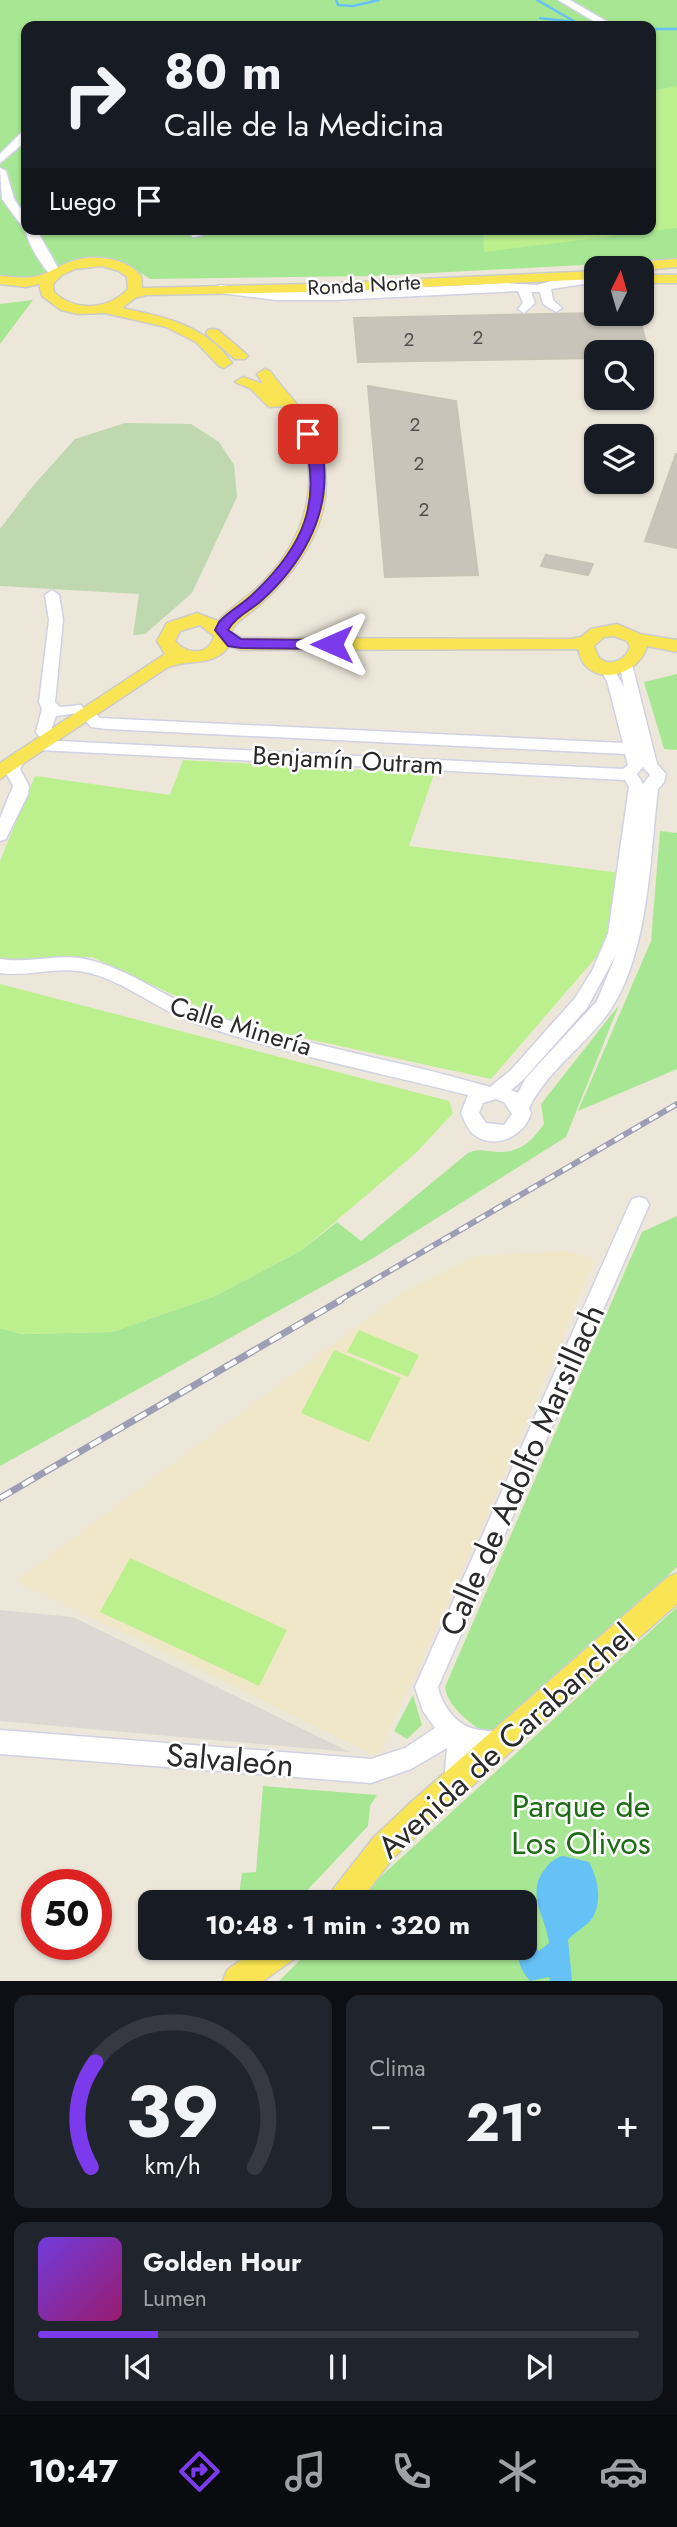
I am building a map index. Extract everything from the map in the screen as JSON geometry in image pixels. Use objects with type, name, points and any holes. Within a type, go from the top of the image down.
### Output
[{"type":"main road","points":[[0,280],[26,283],[76,264],[102,262],[124,268],[132,291],[131,304],[198,325],[218,336],[240,356],[262,361],[267,367],[267,382],[290,404],[308,434],[318,462],[318,492],[311,521],[295,555],[255,599],[226,622],[221,645],[211,653]]},
{"type":"main road","points":[[654,266],[677,265]]},
{"type":"main road","points":[[654,267],[677,265]]},
{"type":"main road","points":[[654,276],[677,274]]},
{"type":"main road","points":[[47,293],[46,287],[52,275]]},
{"type":"main road","name":"Ronda Norte","points":[[0,287],[47,293],[55,302],[69,307],[104,308],[132,291],[306,281],[584,276]]},
{"type":"main road","name":"Ronda Norte","points":[[132,291],[584,276]]},
{"type":"main road","points":[[654,278],[677,279]]},
{"type":"main road","points":[[104,308],[188,331],[217,351],[225,363]]},
{"type":"main road","points":[[184,656],[173,652],[167,645],[166,636],[173,627],[187,621],[203,620],[224,610],[254,586],[289,541],[302,512],[306,486],[304,461],[295,434],[278,407],[264,392],[224,375],[221,371],[225,363],[240,356]]},
{"type":"main road","points":[[243,382],[256,380],[265,374]]},
{"type":"main road","points":[[203,620],[233,642],[241,644],[572,645],[587,649],[606,667],[677,656]]},
{"type":"main road","points":[[587,649],[595,634],[609,630],[625,632],[638,639],[677,646]]},
{"type":"main road","points":[[634,663],[644,649],[638,639]]},
{"type":"main road","points":[[5,765],[167,645]]},
{"type":"main road","points":[[81,711],[173,657],[211,653],[587,649]]},
{"type":"main road","name":"Avenida de Carabanchel","points":[[350,1890],[384,1847],[677,1586]]},
{"type":"main road","points":[[238,1981],[267,1960]]},
{"type":"main road","points":[[264,1981],[284,1960]]},
{"type":"street","points":[[563,0],[601,21]]},
{"type":"street","points":[[0,160],[21,140]]},
{"type":"street","points":[[0,171],[8,199],[21,217]]},
{"type":"street","points":[[34,235],[52,275]]},
{"type":"street","points":[[220,289],[276,296],[506,287],[545,288],[584,278]]},
{"type":"street","points":[[523,288],[528,294],[529,303],[523,309]]},
{"type":"street","points":[[545,288],[547,301],[556,308]]},
{"type":"street","points":[[51,732],[47,704],[57,615],[52,595]]},
{"type":"street","points":[[606,667],[615,681],[640,775],[617,934],[600,973],[581,1003],[517,1075],[485,1096],[470,1113],[474,1124],[492,1133],[507,1132],[518,1125],[521,1119],[520,1107],[532,1083],[604,1005],[631,940],[640,775],[634,663]]},
{"type":"street","name":"Benjamín Outram","points":[[81,711],[96,723],[107,724],[631,749]]},
{"type":"street","name":"Benjamín Outram","points":[[51,732],[640,775]]},
{"type":"street","points":[[0,835],[20,794],[20,786],[12,769],[5,765]]},
{"type":"street","name":"Calle Minería","points":[[0,967],[29,970],[55,964],[83,965],[198,1017],[238,1030],[446,1082],[485,1096]]},
{"type":"street","points":[[485,1096],[510,1097],[520,1107]]},
{"type":"street","name":"Calle de Adolfo Marsillach","points":[[450,1731],[433,1709],[426,1687],[639,1205]]},
{"type":"street","points":[[450,1731],[474,1741],[502,1743]]},
{"type":"street","points":[[450,1731],[460,1753],[456,1782]]},
{"type":"street","name":"Salvaleón","points":[[0,1742],[371,1771],[386,1768],[429,1749],[450,1731]]},
{"type":"shaded area","points":[[566,1251],[595,1259],[481,1529],[378,1757],[16,1581],[403,1292],[473,1256]]},
{"type":"shaded area","points":[[0,1610],[73,1617],[350,1752],[0,1721]]},
{"type":"green space","points":[[0,0],[677,0],[677,260],[654,261],[654,256],[584,256],[584,265],[375,276],[150,279],[119,263],[85,259],[62,265],[34,278],[0,275]]},
{"type":"green space","points":[[677,86],[677,228],[656,231],[656,90]]},
{"type":"green space","points":[[483,235],[621,235],[484,252]]},
{"type":"green space","points":[[33,300],[0,344],[0,304]]},
{"type":"green space","points":[[125,423],[191,424],[219,442],[234,465],[237,497],[192,593],[145,634],[133,635],[139,594],[0,586],[0,529],[32,487],[75,439]]},
{"type":"green space","points":[[677,674],[677,750],[664,749],[644,682]]},
{"type":"green space","points":[[183,760],[434,774],[409,846],[621,873],[611,940],[491,1079],[234,1023],[92,957],[0,961],[0,861],[35,776],[170,795]]},
{"type":"green space","points":[[660,831],[677,833],[677,1069],[578,1111],[651,941]]},
{"type":"green space","points":[[0,984],[449,1101],[453,1113],[417,1152],[302,1250],[215,1296],[112,1332],[22,1334],[0,1328]]},
{"type":"green space","points":[[619,1005],[566,1137],[370,1260],[0,1466],[0,1328],[22,1334],[112,1332],[215,1296],[302,1250],[337,1222],[361,1241],[468,1153],[479,1150],[505,1152],[530,1141],[544,1124],[541,1104]]},
{"type":"green space","points":[[677,1216],[677,1567],[496,1729],[482,1731],[454,1706],[445,1687],[642,1232]]},
{"type":"green space","points":[[359,1330],[419,1355],[408,1377],[347,1352]]},
{"type":"green space","points":[[334,1350],[401,1378],[369,1442],[301,1413]]},
{"type":"green space","points":[[130,1558],[287,1630],[259,1686],[100,1612]]},
{"type":"green space","name":"Parque de Los Olivos","points":[[677,1607],[677,1981],[279,1981],[300,1960],[537,1960],[537,1890],[368,1890]]},
{"type":"green space","points":[[413,1695],[422,1725],[407,1739],[394,1731]]},
{"type":"green space","points":[[263,1786],[377,1795],[370,1806],[368,1826],[307,1890],[240,1890],[242,1873],[256,1872]]},
{"type":"water","points":[[563,1856],[589,1862],[598,1889],[598,1903],[591,1920],[568,1940],[572,1981],[550,1981],[549,1977],[530,1981],[519,1960],[537,1960],[537,1949],[539,1951],[549,1943],[538,1905],[537,1887],[539,1878],[555,1859]]},
{"type":"building","points":[[584,313],[584,326],[642,326],[646,340],[584,340],[584,358],[358,362],[354,318]]},
{"type":"building","points":[[368,386],[456,401],[478,575],[385,577]]},
{"type":"building","points":[[677,454],[677,548],[645,541]]},
{"type":"building","points":[[546,555],[593,564],[588,575],[541,566]]},
{"type":"waterway","points":[[336,0],[338,5],[353,6],[379,0]]},
{"type":"waterway","points":[[537,0],[574,21]]},
{"type":"waterway","points":[[540,18],[565,21]]},
{"type":"waterway","points":[[656,29],[677,29]]},
{"type":"railway","points":[[338,1301],[677,1104]]},
{"type":"railway","points":[[0,1498],[341,1300]]},
{"type":"route","points":[[308,434],[318,462],[318,492],[311,521],[295,555],[278,576],[226,622],[221,630],[223,635],[233,642],[241,644],[332,644]]}]
